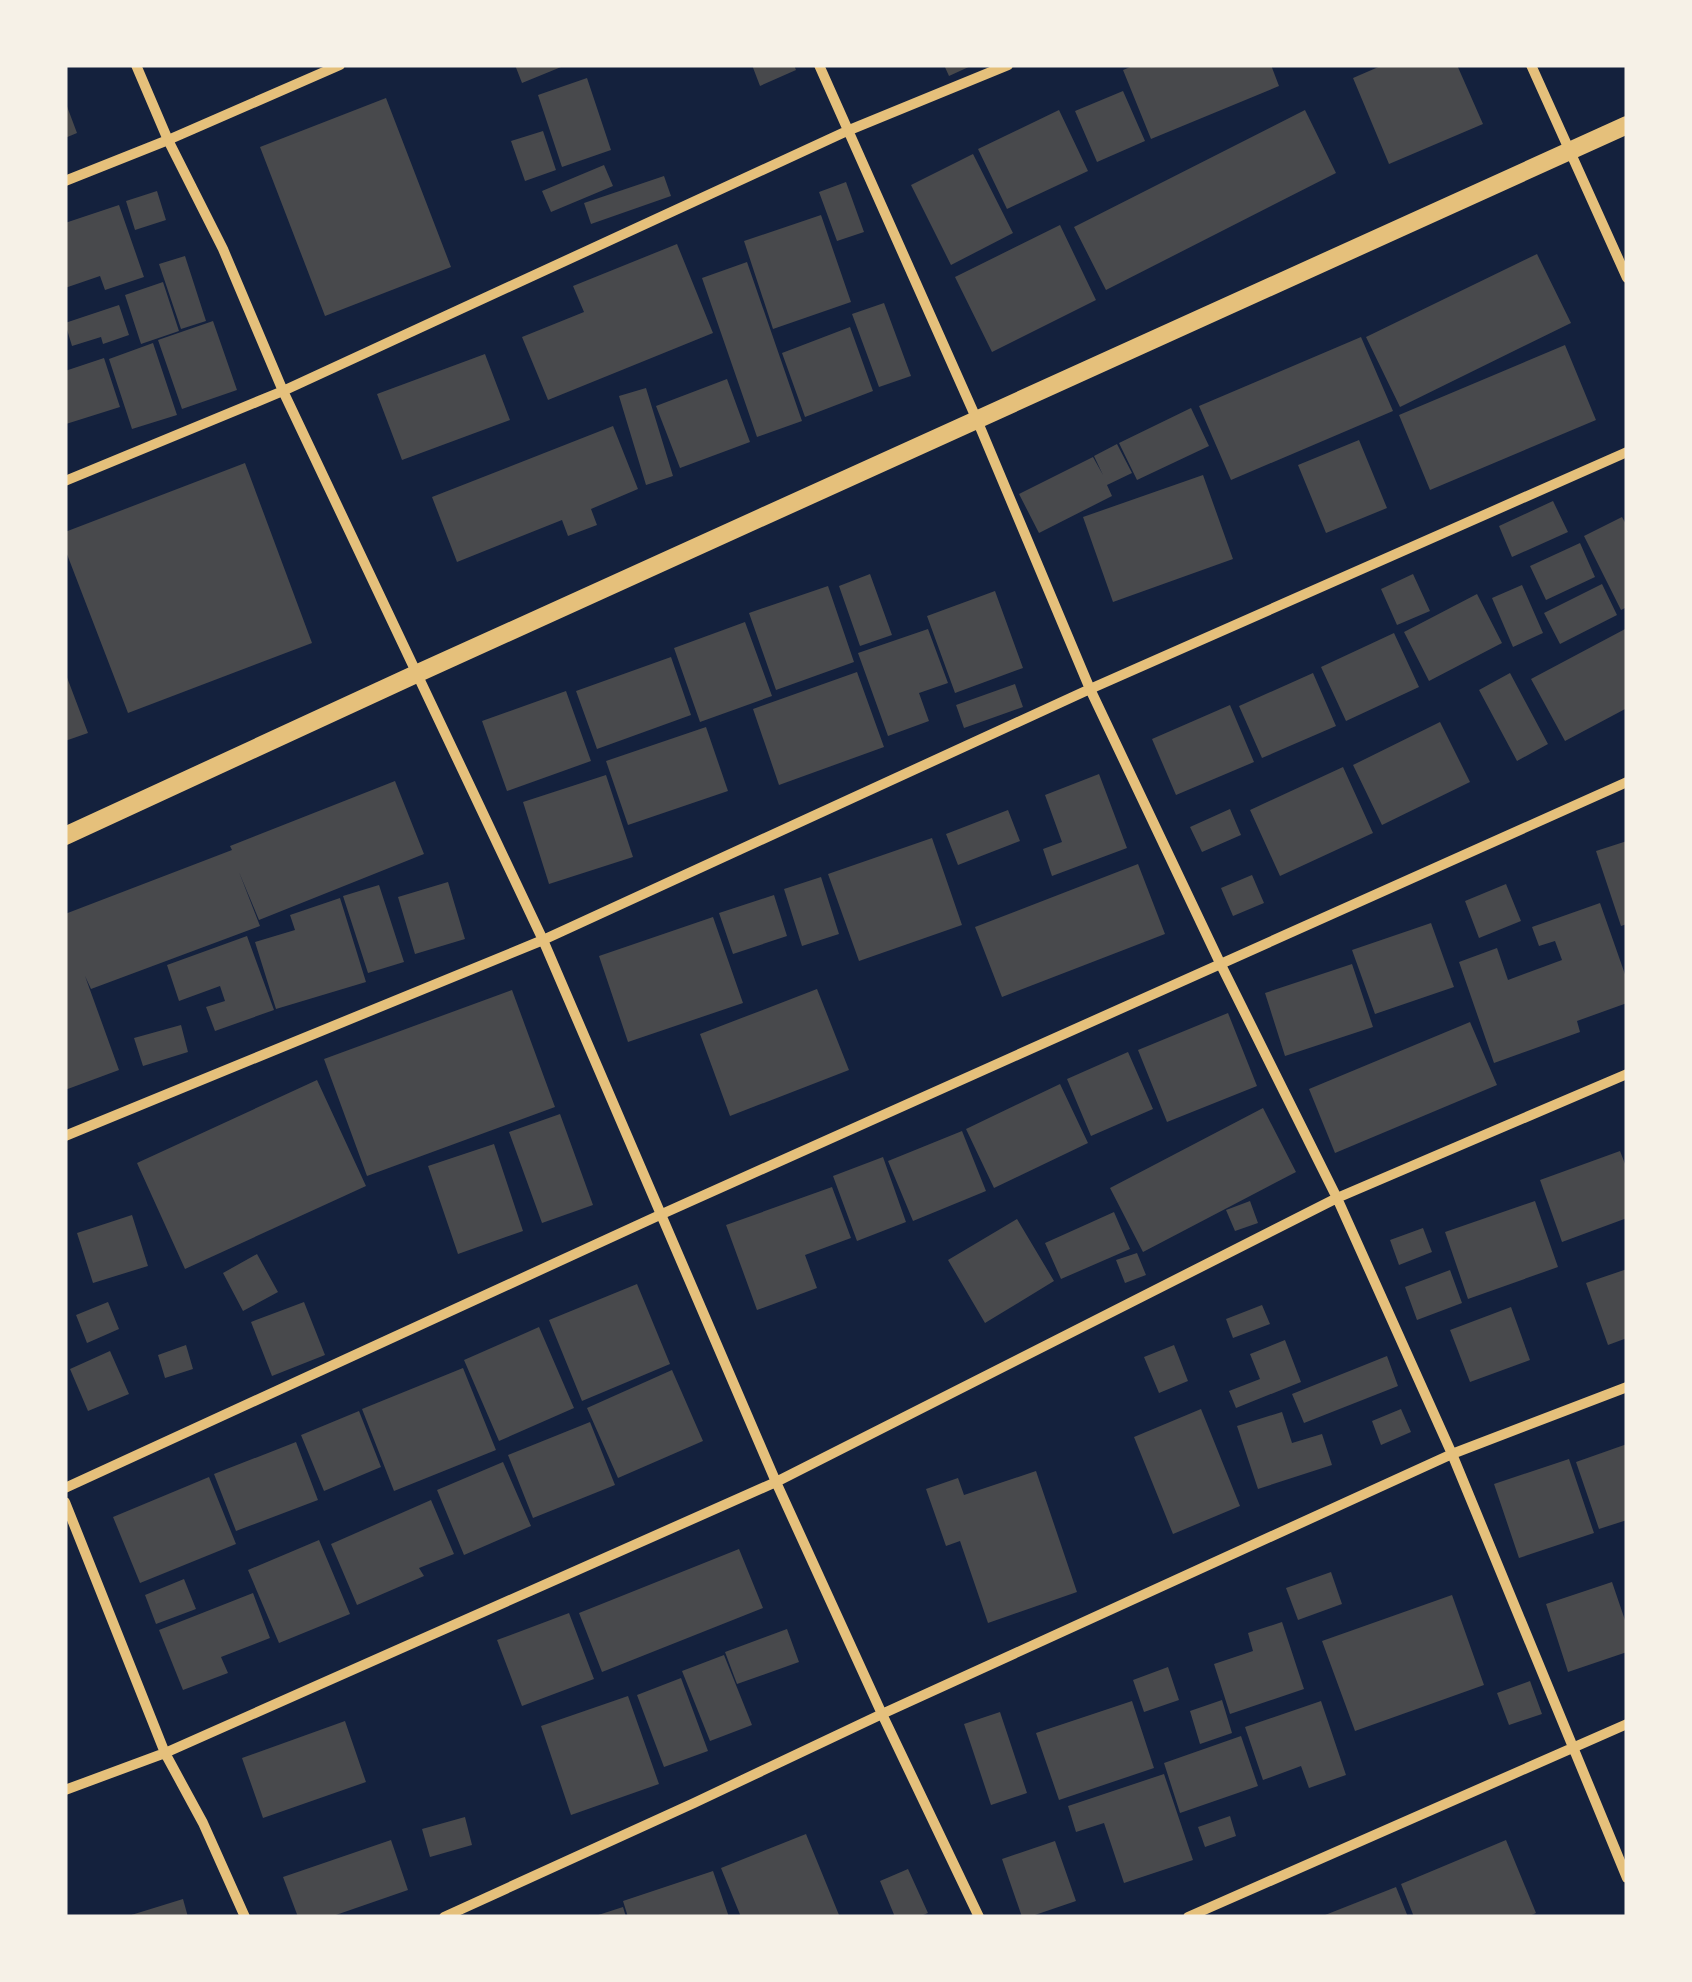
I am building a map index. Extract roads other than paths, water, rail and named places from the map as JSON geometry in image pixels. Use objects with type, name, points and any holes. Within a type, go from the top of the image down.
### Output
[{"type":"street","points":[[136,65],[168,140],[223,249],[283,391],[543,940],[776,1482],[979,1917]]},
{"type":"street","points":[[65,181],[340,65]]},
{"type":"street","points":[[820,65],[977,420],[1090,689],[1337,1198],[1452,1454],[1627,1878]]},
{"type":"street","points":[[65,481],[283,391],[847,132],[1008,65]]},
{"type":"street","points":[[1531,65],[1627,278]]},
{"type":"street","points":[[65,836],[1627,125]]},
{"type":"street","points":[[65,1136],[543,940],[1090,689],[1627,452]]},
{"type":"street","points":[[65,1488],[662,1214],[1627,782]]},
{"type":"street","points":[[65,1790],[164,1754],[776,1482],[1337,1198],[1627,1074]]},
{"type":"street","points":[[444,1917],[1452,1454],[1627,1387]]},
{"type":"street","points":[[65,1502],[164,1754],[202,1823],[245,1917]]},
{"type":"street","points":[[1188,1917],[1627,1724]]}]
